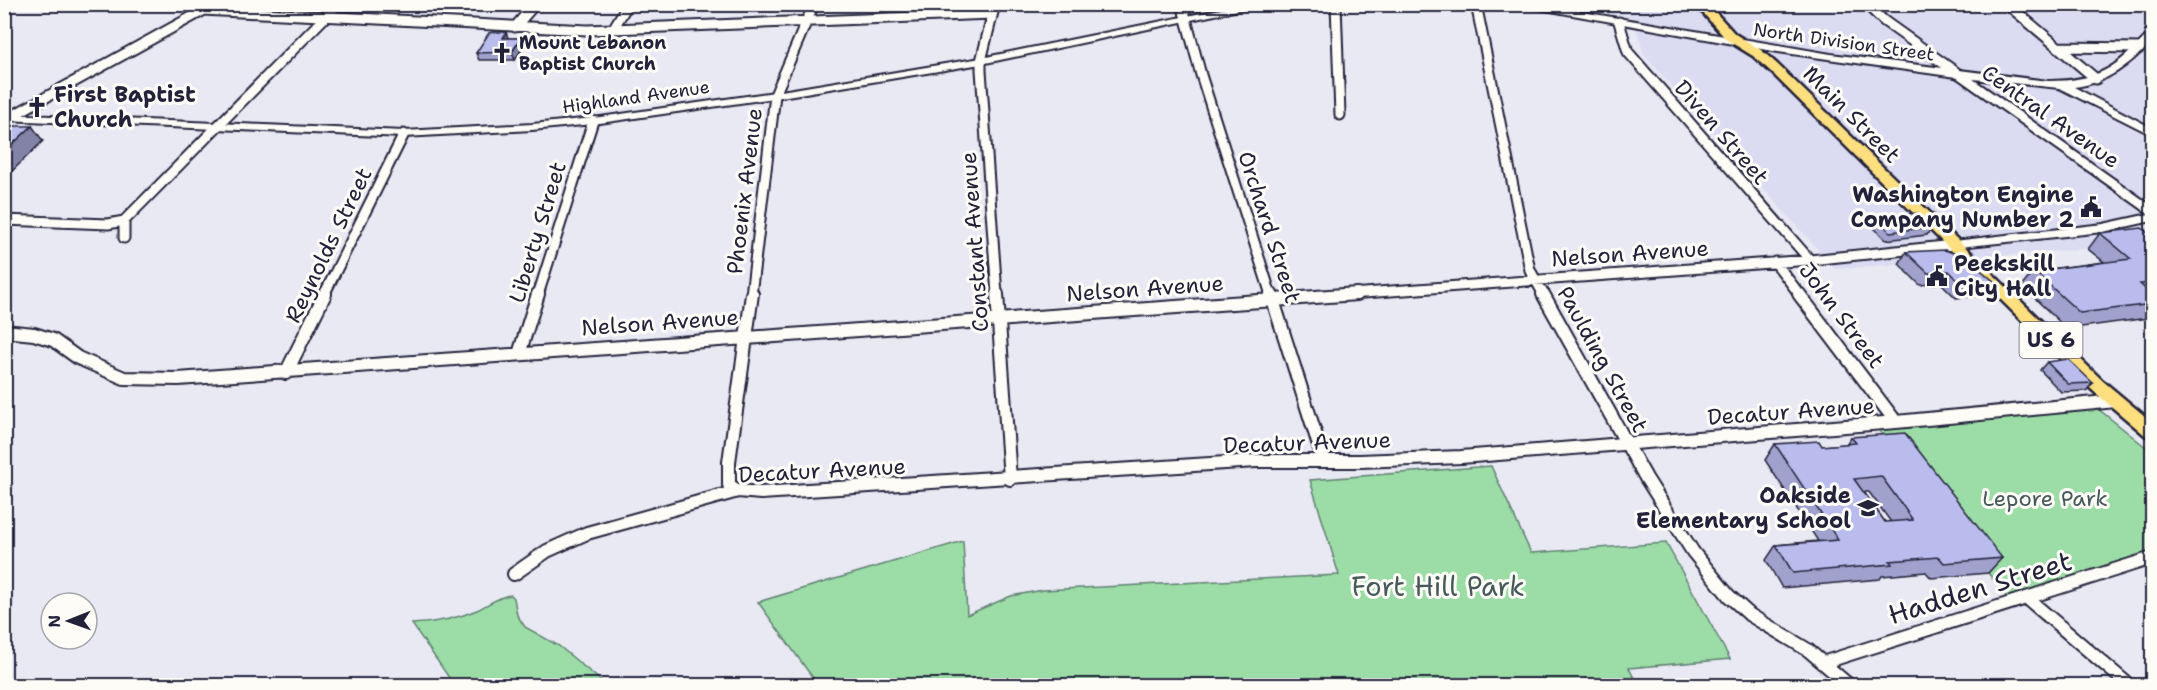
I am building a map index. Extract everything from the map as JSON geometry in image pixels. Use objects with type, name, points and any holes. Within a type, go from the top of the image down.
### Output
[{"type":"main road","name":"Main Street","points":[[1701,4],[1731,37],[1757,53],[1773,67],[2116,401],[2152,432]]},
{"type":"street","points":[[7,117],[214,4]]},
{"type":"street","points":[[4,220],[108,224],[124,221],[338,4]]},
{"type":"street","points":[[515,27],[535,4]]},
{"type":"street","points":[[613,29],[628,4]]},
{"type":"street","name":"Phoenix Avenue","points":[[738,491],[729,485],[729,462],[776,95],[814,4]]},
{"type":"street","name":"Constant Avenue","points":[[995,4],[981,61],[1010,478]]},
{"type":"street","name":"Orchard Street","points":[[1182,4],[1185,20],[1324,461]]},
{"type":"street","name":"Highland Avenue","points":[[7,117],[405,134],[592,121],[776,95],[981,61],[1263,4]]},
{"type":"street","points":[[1336,4],[1340,115]]},
{"type":"street","name":"Paulding Street","points":[[1476,4],[1530,270],[1536,281],[1627,443],[1693,552],[1729,596],[1750,615],[1808,650],[1851,686]]},
{"type":"street","name":"North Division Street","points":[[1515,4],[1743,45],[1957,73],[2058,83]]},
{"type":"street","points":[[1866,4],[1892,27],[1957,73]]},
{"type":"street","points":[[2007,4],[2096,79]]},
{"type":"street","points":[[203,10],[515,27],[613,29],[992,14]]},
{"type":"street","name":"Diven Street","points":[[1619,22],[1628,52],[1810,260]]},
{"type":"street","points":[[1697,36],[1710,32],[1719,24]]},
{"type":"street","points":[[2058,83],[2081,83],[2096,79],[2124,63],[2152,36]]},
{"type":"street","points":[[2059,47],[2140,48]]},
{"type":"street","name":"Central Avenue","points":[[1957,73],[2152,211]]},
{"type":"street","points":[[2058,83],[2152,132]]},
{"type":"street","name":"Liberty Street","points":[[519,354],[592,121]]},
{"type":"street","name":"Reynolds Street","points":[[286,373],[405,134]]},
{"type":"street","name":"Nelson Avenue","points":[[4,331],[34,334],[53,340],[78,358],[107,373],[138,379],[178,379],[286,373],[746,337],[1810,260],[2103,228],[2152,217]]},
{"type":"street","points":[[124,221],[124,238]]},
{"type":"street","name":"John Street","points":[[1775,262],[1896,422]]},
{"type":"street","name":"Decatur Avenue","points":[[514,574],[547,551],[587,533],[738,491],[761,493],[1256,461],[1461,457],[1896,422],[2116,401]]},
{"type":"street","name":"Hadden Street","points":[[1822,663],[2152,558]]},
{"type":"street","points":[[2028,599],[2130,686]]},
{"type":"shaded area","points":[[1555,5],[2152,5],[2152,236],[2121,246],[1835,269],[1644,55],[1633,17]]},
{"type":"green space","name":"Lepore Park","points":[[2092,404],[2152,452],[2152,558],[2012,604],[1874,424]]},
{"type":"green space","name":"Fort Hill Park","points":[[1491,466],[1531,553],[1666,543],[1730,659],[1629,668],[1638,686],[818,685],[758,602],[963,541],[967,615],[1011,596],[1043,590],[1339,575],[1310,480]]},
{"type":"green space","points":[[511,595],[514,598],[517,615],[525,627],[559,646],[606,685],[454,685],[412,624],[437,622],[461,616]]},
{"type":"building","points":[[506,32],[503,38],[521,38],[512,52],[476,53],[489,33]]},
{"type":"building","points":[[4,126],[32,126],[4,152]]},
{"type":"building","points":[[1918,213],[1932,227],[1890,232],[1876,217]]},
{"type":"building","points":[[2142,228],[2152,237],[2152,283],[2140,284],[2152,295],[2152,304],[2080,313],[2034,271],[2131,259],[2100,233]]},
{"type":"building","points":[[1945,250],[1965,257],[1996,283],[1964,286],[1949,271],[1928,273],[1906,252]]},
{"type":"building","points":[[2068,359],[2093,383],[2068,384],[2047,362]]},
{"type":"building","name":"Oakside Elementary School","points":[[1905,433],[2002,558],[1944,563],[1939,557],[1890,561],[1892,564],[1793,573],[1776,545],[1838,540],[1775,444],[1819,441],[1822,446],[1856,443],[1851,437]],"holes":[[[1881,476],[1913,520],[1885,522],[1854,479]]]},
{"type":"place","name":"Mount Lebanon Baptist Church","points":[[502,53]]},
{"type":"place","name":"First Baptist Church","points":[[37,107]]},
{"type":"place","name":"Washington Engine Company Number 2","points":[[2091,207]]},
{"type":"place","name":"Peekskill City Hall","points":[[1937,276]]},
{"type":"place","name":"Oakside Elementary School","points":[[1868,508]]}]
